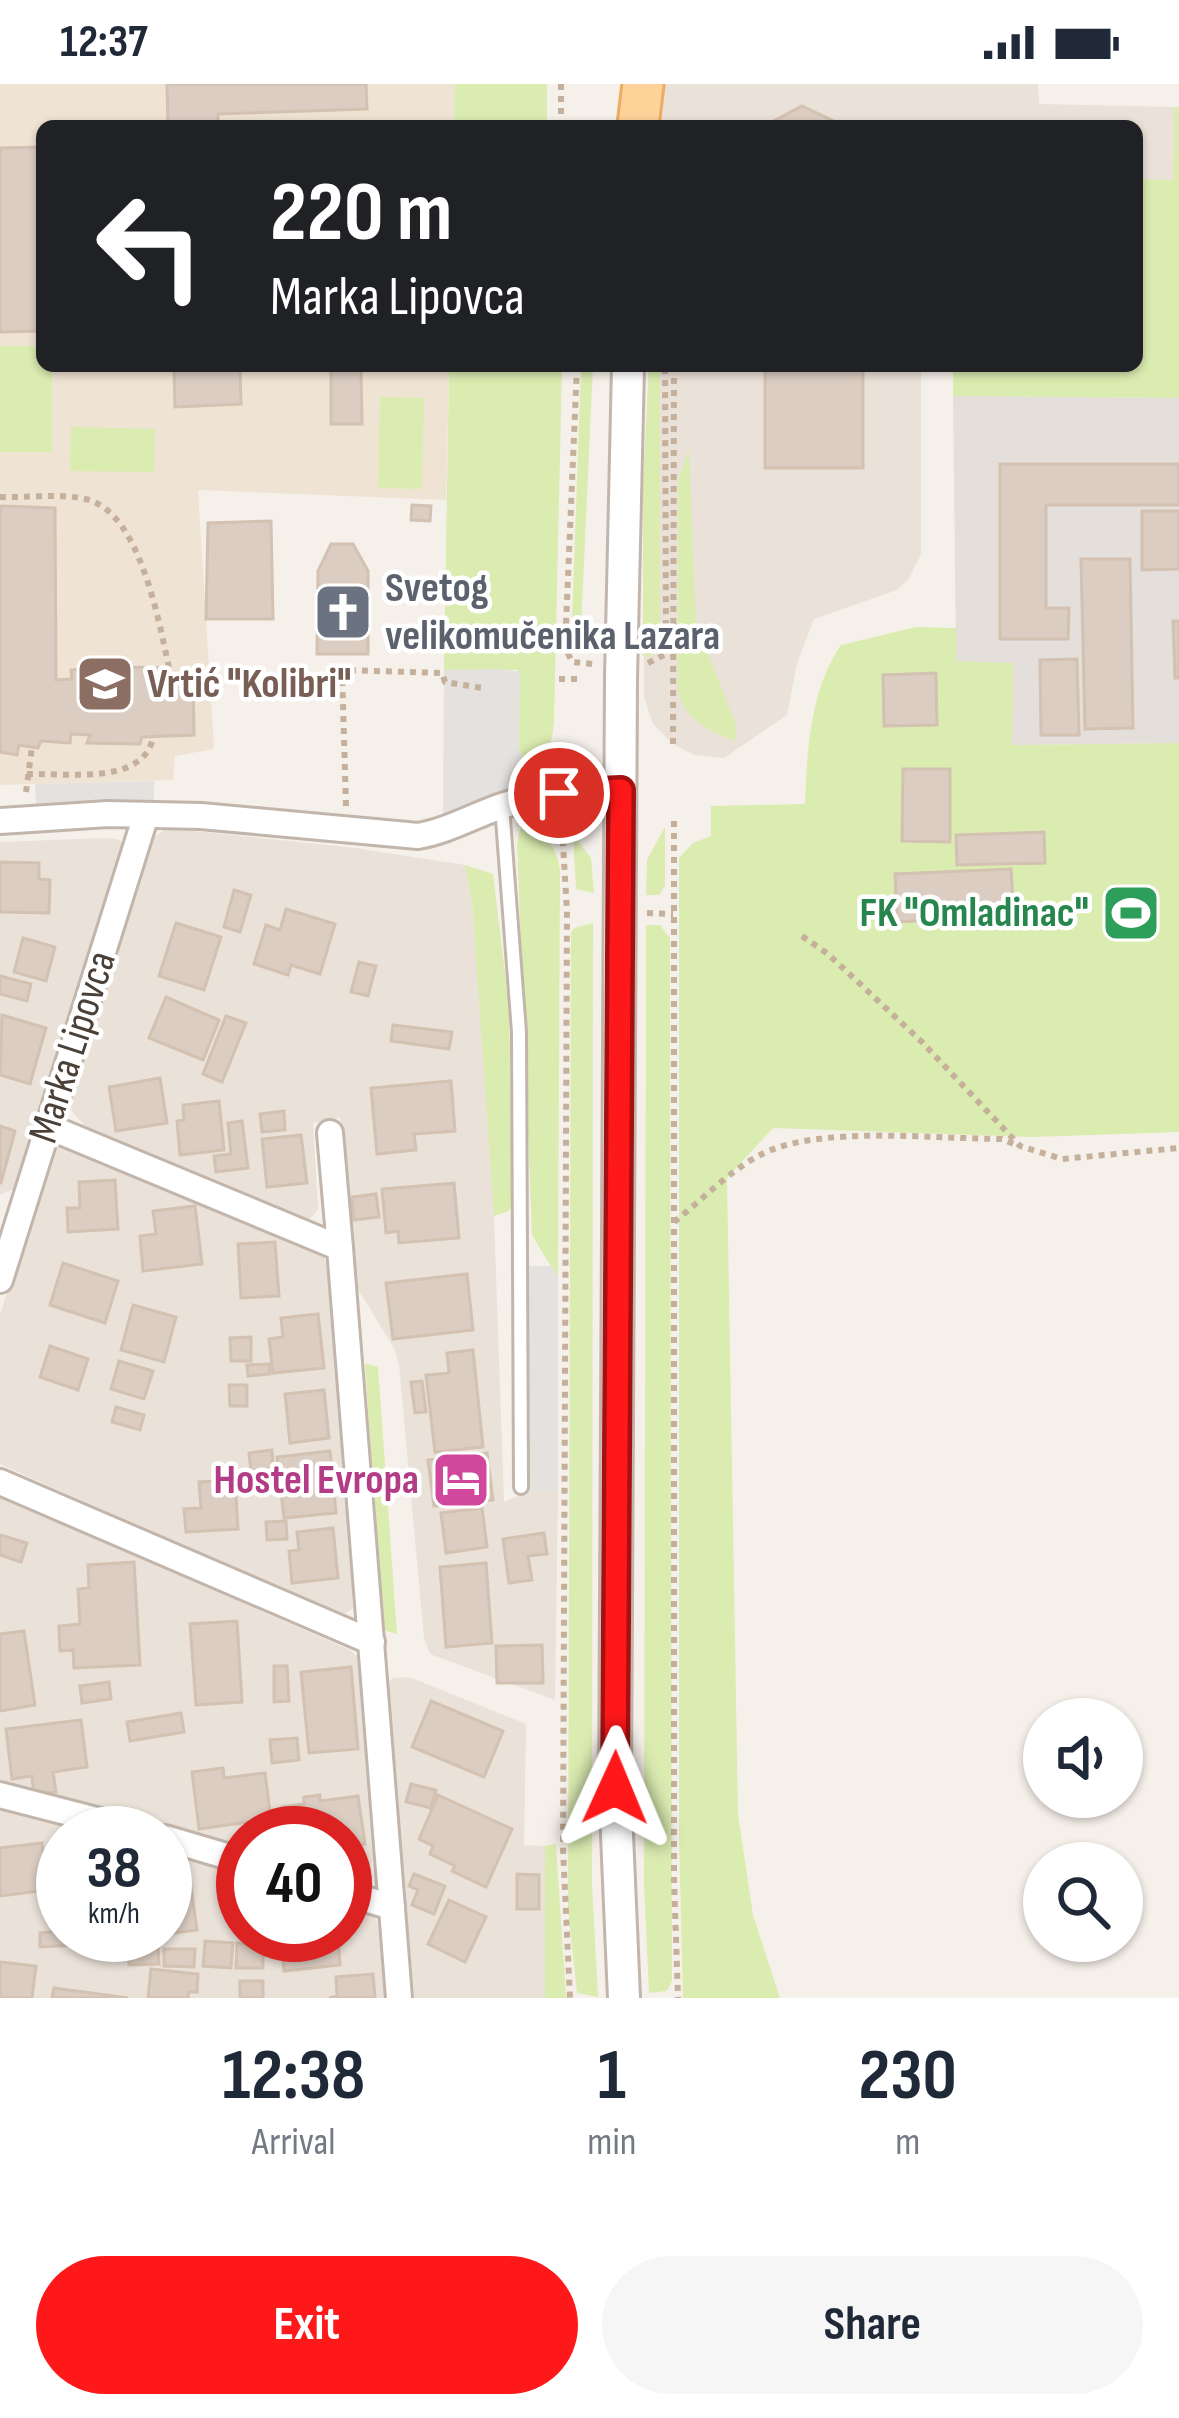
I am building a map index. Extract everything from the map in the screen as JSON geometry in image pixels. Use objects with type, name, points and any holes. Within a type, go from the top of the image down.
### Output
[{"type":"main road","points":[[639,120],[643,84]]},
{"type":"street","points":[[626,84],[628,120]]},
{"type":"street","points":[[624,1998],[615,1788],[628,372]]},
{"type":"street","points":[[0,821],[146,815],[418,836],[441,832],[502,806],[559,793],[621,790]]},
{"type":"street","name":"Marka Lipovca","points":[[0,1280],[9,1212],[49,1127],[146,815]]},
{"type":"street","points":[[49,1127],[340,1248]]},
{"type":"street","points":[[330,1133],[399,1998]]},
{"type":"street","points":[[0,1482],[372,1642]]},
{"type":"street","points":[[0,1795],[42,1806]]},
{"type":"street","points":[[372,1901],[392,1907]]},
{"type":"lane","points":[[502,806],[519,1031],[521,1486]]},
{"type":"path","points":[[561,120],[562,84]]},
{"type":"path","points":[[673,744],[674,372]]},
{"type":"path","points":[[0,497],[85,499],[105,507],[149,580],[171,677]]},
{"type":"path","points":[[347,830],[342,670],[442,673],[445,682],[482,688]]},
{"type":"path","points":[[658,678],[672,678]]},
{"type":"path","points":[[559,679],[581,679]]},
{"type":"path","points":[[28,774],[117,772],[142,761],[153,737]]},
{"type":"path","points":[[27,819],[32,747]]},
{"type":"path","points":[[674,821],[678,1998]]},
{"type":"path","points":[[562,828],[567,911],[563,1848],[570,1998]]},
{"type":"path","points":[[567,911],[580,911]]},
{"type":"path","points":[[646,914],[673,914]]},
{"type":"path","points":[[802,936],[828,954],[921,1041],[1020,1146]]},
{"type":"path","points":[[674,1222],[752,1161],[798,1143],[842,1137],[1003,1139],[1062,1159],[1179,1148]]},
{"type":"shaded area","points":[[0,84],[455,84],[454,120],[36,120],[36,372],[449,372],[446,500],[198,490],[214,749],[175,756],[173,780],[0,785]]},
{"type":"shaded area","points":[[662,84],[1038,84],[1039,104],[1174,107],[1173,180],[1143,179],[1143,120],[661,120]]},
{"type":"shaded area","points":[[649,372],[921,372],[921,554],[909,579],[897,590],[814,619],[797,663],[787,715],[724,758],[694,755],[673,744],[653,724],[644,697],[643,489]]},
{"type":"shaded area","points":[[953,396],[1179,398],[1179,743],[1012,745],[956,661]]},
{"type":"shaded area","points":[[444,670],[520,672],[519,750],[526,787],[443,815]]},
{"type":"shaded area","points":[[154,781],[154,804],[36,807],[35,784]]},
{"type":"shaded area","points":[[175,829],[465,865],[472,901],[493,1188],[504,1502],[527,1492],[558,1490],[555,1700],[430,1654],[424,1638],[399,1364],[356,1286],[340,1118],[313,1123],[318,1209],[304,1219],[88,1129],[70,1109],[68,1096],[150,840]]},
{"type":"shaded area","points":[[104,838],[126,845],[17,1188],[0,1195],[0,842]]},
{"type":"shaded area","points":[[71,1143],[313,1247],[324,1258],[330,1272],[353,1608],[346,1613],[332,1613],[0,1464],[0,1315],[50,1156],[57,1146]]},
{"type":"shaded area","points":[[525,1266],[552,1266],[558,1278],[558,1490],[527,1492]]},
{"type":"shaded area","points":[[0,1496],[350,1650],[364,1673],[370,1806],[216,1806],[216,1840],[192,1834],[192,1806],[93,1806],[0,1780]]},
{"type":"shaded area","points":[[409,1677],[526,1724],[524,1845],[545,1846],[545,1998],[414,1998],[386,1686],[393,1678]]},
{"type":"shaded area","points":[[0,1804],[36,1814],[36,1962],[192,1962],[192,1859],[216,1865],[216,1962],[372,1962],[372,1913],[378,1923],[385,1998],[0,1998]]},
{"type":"green space","points":[[455,84],[547,84],[547,120],[454,120]]},
{"type":"green space","points":[[1174,107],[1179,107],[1179,398],[953,396],[953,372],[1143,372],[1143,179],[1173,180]]},
{"type":"green space","points":[[0,346],[36,346],[36,372],[52,372],[52,452],[0,452]]},
{"type":"green space","points":[[449,372],[562,372],[554,721],[548,750],[525,763],[519,750],[518,670],[444,670]]},
{"type":"green space","points":[[581,372],[593,372],[580,648],[571,648]]},
{"type":"green space","points":[[649,372],[660,372],[660,647],[649,657],[643,656]]},
{"type":"green space","points":[[380,397],[424,398],[422,489],[378,488]]},
{"type":"green space","points":[[71,427],[155,429],[154,472],[70,471]]},
{"type":"green space","points":[[689,450],[696,623],[736,725],[735,741],[699,723],[686,710],[678,691],[678,479]]},
{"type":"green space","points":[[916,627],[956,628],[956,661],[1013,663],[1012,745],[1179,743],[1179,1132],[1033,1137],[773,1128],[727,1178],[738,1814],[753,1915],[780,1998],[683,1998],[679,858],[693,843],[711,836],[711,806],[805,804],[817,701],[841,645]]},
{"type":"green space","points":[[521,827],[537,831],[548,841],[560,870],[558,1278],[532,1235],[517,843]]},
{"type":"green space","points":[[665,827],[665,886],[659,895],[646,895],[647,860]]},
{"type":"green space","points":[[573,835],[591,858],[594,893],[576,889]]},
{"type":"green space","points":[[465,865],[493,874],[509,1006],[513,1203],[509,1211],[494,1216],[472,901]]},
{"type":"green space","points":[[593,923],[592,1885],[598,1997],[577,1993],[568,1909],[571,933]]},
{"type":"green space","points":[[646,925],[660,925],[670,938],[672,1981],[667,1991],[649,1993],[644,1885]]},
{"type":"green space","points":[[365,1363],[378,1367],[397,1634],[383,1630]]},
{"type":"green space","points":[[556,1844],[566,1998],[545,1998],[545,1846]]},
{"type":"building","points":[[167,84],[366,84],[367,109],[168,120]]},
{"type":"building","points":[[802,106],[832,120],[775,120]]},
{"type":"building","points":[[36,147],[36,331],[0,332],[0,148]]},
{"type":"building","points":[[174,372],[240,372],[241,404],[175,407]]},
{"type":"building","points":[[331,372],[361,372],[362,424],[331,424]]},
{"type":"building","points":[[765,372],[863,372],[863,468],[765,468]]},
{"type":"building","points":[[1000,464],[1179,464],[1179,505],[1046,505],[1046,608],[1069,608],[1068,639],[1000,639]]},
{"type":"building","points":[[412,505],[431,506],[430,521],[411,520]]},
{"type":"building","points":[[0,506],[55,508],[56,680],[72,679],[71,670],[90,668],[91,682],[131,682],[130,667],[163,668],[164,677],[193,676],[194,735],[142,737],[140,744],[87,743],[90,735],[71,734],[70,743],[41,741],[38,748],[19,745],[17,755],[0,752]]},
{"type":"building","points":[[1142,511],[1179,511],[1179,569],[1142,570]]},
{"type":"building","points":[[271,521],[273,619],[206,619],[208,523]]},
{"type":"building","name":"Svetog velikomučenika Lazara","points":[[331,544],[353,544],[368,571],[368,654],[317,654],[318,571]]},
{"type":"building","points":[[1081,559],[1130,559],[1133,728],[1085,729]]},
{"type":"building","points":[[1173,621],[1179,621],[1179,678],[1175,678]]},
{"type":"building","points":[[1077,659],[1079,735],[1041,735],[1040,660]]},
{"type":"building","points":[[936,673],[937,725],[884,726],[883,675]]},
{"type":"building","points":[[903,769],[950,769],[950,842],[902,841]]},
{"type":"building","points":[[1044,832],[1045,863],[957,865],[956,835]]},
{"type":"building","points":[[0,862],[39,863],[39,879],[50,880],[49,913],[0,912]]},
{"type":"building","points":[[1011,869],[1014,916],[897,922],[895,874]]},
{"type":"building","points":[[234,890],[251,895],[240,932],[224,927]]},
{"type":"building","points":[[286,909],[335,924],[320,974],[291,965],[288,975],[254,964],[266,925],[280,930]]},
{"type":"building","points":[[176,923],[221,937],[204,990],[159,976]]},
{"type":"building","points":[[23,938],[55,947],[46,981],[14,972]]},
{"type":"building","points":[[359,962],[376,966],[368,996],[351,992]]},
{"type":"building","points":[[0,976],[31,984],[27,1001],[0,994]]},
{"type":"building","points":[[166,997],[219,1020],[203,1060],[149,1038]]},
{"type":"building","points":[[2,1015],[46,1028],[30,1084],[0,1075]]},
{"type":"building","points":[[226,1016],[246,1023],[222,1082],[203,1074]]},
{"type":"building","points":[[393,1025],[452,1032],[449,1049],[391,1041]]},
{"type":"building","points":[[160,1078],[167,1123],[116,1131],[109,1087]]},
{"type":"building","points":[[451,1081],[455,1131],[414,1134],[416,1150],[377,1154],[371,1088]]},
{"type":"building","points":[[219,1101],[224,1150],[180,1155],[177,1121],[184,1120],[183,1105]]},
{"type":"building","points":[[284,1111],[285,1130],[262,1132],[260,1114]]},
{"type":"building","points":[[242,1121],[248,1168],[216,1172],[214,1156],[231,1154],[228,1123]]},
{"type":"building","points":[[0,1126],[15,1131],[1,1183],[0,1183]]},
{"type":"building","points":[[301,1135],[307,1183],[267,1187],[262,1139]]},
{"type":"building","points":[[115,1180],[118,1229],[68,1232],[67,1208],[80,1208],[79,1182]]},
{"type":"building","points":[[454,1183],[459,1238],[399,1243],[398,1231],[386,1233],[382,1189]]},
{"type":"building","points":[[376,1194],[379,1217],[354,1220],[352,1197]]},
{"type":"building","points":[[195,1206],[202,1264],[143,1271],[140,1236],[156,1234],[153,1211]]},
{"type":"building","points":[[275,1242],[279,1296],[241,1298],[238,1244]]},
{"type":"building","points":[[63,1263],[118,1281],[105,1323],[50,1305]]},
{"type":"building","points":[[467,1274],[473,1330],[393,1339],[386,1283]]},
{"type":"building","points":[[133,1305],[176,1317],[164,1362],[121,1350]]},
{"type":"building","points":[[318,1314],[324,1368],[273,1373],[269,1339],[283,1337],[281,1318]]},
{"type":"building","points":[[251,1337],[251,1361],[231,1361],[230,1338]]},
{"type":"building","points":[[50,1346],[88,1359],[78,1390],[40,1377]]},
{"type":"building","points":[[473,1350],[483,1447],[435,1452],[426,1375],[449,1373],[447,1353]]},
{"type":"building","points":[[119,1361],[153,1371],[144,1399],[111,1389]]},
{"type":"building","points":[[269,1364],[270,1374],[248,1376],[247,1365]]},
{"type":"building","points":[[422,1381],[426,1412],[415,1413],[411,1382]]},
{"type":"building","points":[[229,1385],[247,1385],[247,1406],[230,1406]]},
{"type":"building","points":[[324,1390],[329,1438],[290,1443],[285,1394]]},
{"type":"building","points":[[116,1407],[144,1415],[140,1430],[112,1422]]},
{"type":"building","points":[[272,1450],[273,1468],[251,1471],[249,1453]]},
{"type":"building","points":[[330,1451],[336,1513],[284,1518],[277,1457]]},
{"type":"building","name":"Hostel Evropa","points":[[487,1453],[493,1500],[434,1506],[428,1460]]},
{"type":"building","points":[[235,1480],[238,1529],[186,1532],[184,1509],[201,1508],[199,1482]]},
{"type":"building","points":[[482,1508],[487,1547],[446,1553],[441,1513]]},
{"type":"building","points":[[286,1521],[287,1539],[267,1540],[266,1522]]},
{"type":"building","points":[[333,1528],[338,1578],[292,1583],[289,1551],[299,1550],[297,1532]]},
{"type":"building","points":[[544,1533],[547,1554],[528,1556],[532,1580],[509,1583],[503,1539]]},
{"type":"building","points":[[0,1535],[27,1543],[21,1562],[0,1555]]},
{"type":"building","points":[[134,1562],[140,1665],[74,1668],[73,1650],[60,1651],[59,1626],[80,1624],[78,1589],[89,1588],[88,1565]]},
{"type":"building","points":[[486,1563],[492,1643],[446,1647],[440,1567]]},
{"type":"building","points":[[237,1621],[242,1702],[196,1705],[190,1624]]},
{"type":"building","points":[[24,1631],[35,1705],[0,1711],[0,1634]]},
{"type":"building","points":[[542,1645],[543,1683],[497,1683],[496,1646]]},
{"type":"building","points":[[274,1666],[287,1666],[289,1701],[274,1702]]},
{"type":"building","points":[[351,1667],[358,1749],[309,1753],[301,1672]]},
{"type":"building","points":[[109,1682],[111,1699],[82,1703],[80,1686]]},
{"type":"building","points":[[431,1701],[503,1731],[484,1777],[412,1747]]},
{"type":"building","points":[[181,1713],[184,1732],[130,1741],[127,1722]]},
{"type":"building","points":[[81,1720],[87,1767],[53,1772],[56,1792],[34,1795],[32,1776],[12,1779],[6,1729]]},
{"type":"building","points":[[297,1738],[299,1760],[272,1763],[270,1740]]},
{"type":"building","points":[[223,1768],[224,1778],[265,1773],[269,1806],[216,1806],[216,1827],[199,1829],[192,1772]]},
{"type":"building","points":[[411,1784],[436,1790],[431,1808],[406,1802]]},
{"type":"building","points":[[320,1795],[320,1801],[358,1796],[359,1806],[289,1806],[304,1804],[304,1797]]},
{"type":"building","points":[[438,1795],[512,1829],[486,1887],[452,1871],[455,1866],[430,1854],[433,1846],[419,1839]]},
{"type":"building","points":[[36,1844],[36,1892],[0,1896],[0,1848]]},
{"type":"building","points":[[414,1874],[445,1886],[434,1914],[412,1905],[418,1890],[409,1886]]},
{"type":"building","points":[[517,1874],[539,1875],[539,1909],[517,1909]]},
{"type":"building","points":[[449,1900],[486,1917],[465,1962],[428,1944]]},
{"type":"building","points":[[205,1941],[216,1942],[216,1962],[231,1962],[231,1968],[203,1966]]},
{"type":"building","points":[[195,1949],[194,1967],[164,1966],[164,1962],[192,1962]]},
{"type":"building","points":[[0,1962],[36,1966],[32,1998],[0,1998]]},
{"type":"building","points":[[236,1962],[263,1962],[263,1968],[236,1968]]},
{"type":"building","points":[[283,1962],[340,1962],[340,1965],[284,1971]]},
{"type":"building","points":[[151,1969],[198,1974],[197,1992],[189,1992],[188,1998],[148,1998]]},
{"type":"building","points":[[373,1974],[375,1998],[329,1998],[337,1996],[336,1977]]},
{"type":"building","points":[[240,1981],[263,1981],[263,1998],[240,1998]]},
{"type":"building","points":[[54,1988],[128,1998],[52,1998]]},
{"type":"place","name":"Svetog velikomučenika Lazara","points":[[343,612]]},
{"type":"place","name":"Vrtić \"Kolibri\"","points":[[105,684]]},
{"type":"place","name":"FK \"Omladinac\"","points":[[1131,913]]},
{"type":"place","name":"Hostel Evropa","points":[[461,1480]]},
{"type":"route","points":[[559,793],[621,790],[615,1788]]}]
